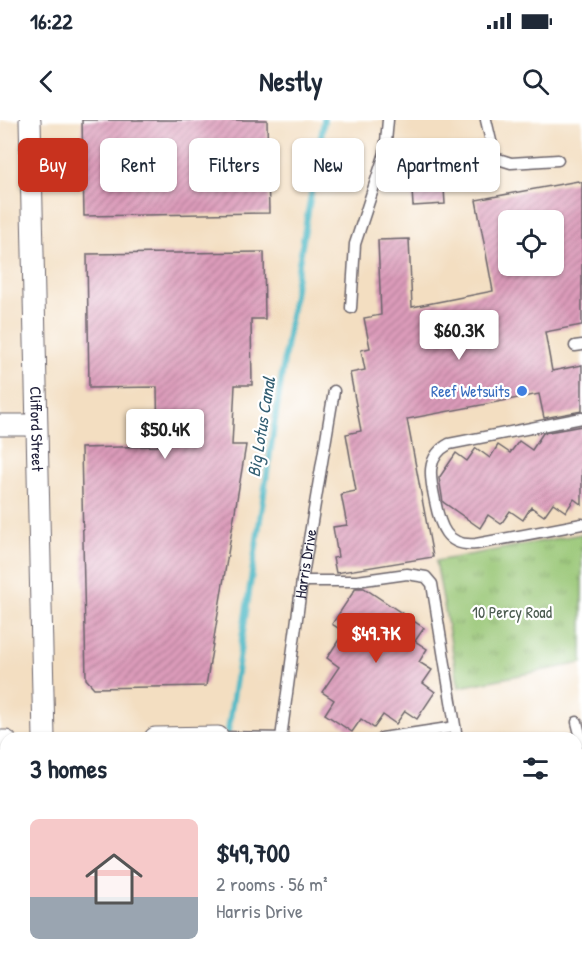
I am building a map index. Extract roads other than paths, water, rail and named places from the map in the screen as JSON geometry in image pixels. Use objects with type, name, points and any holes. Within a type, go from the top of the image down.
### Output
[{"type":"street","name":"Clifford Street","points":[[30,120],[44,732]]},
{"type":"street","points":[[0,425],[36,424]]},
{"type":"lane","points":[[351,308],[355,244],[385,153],[387,120]]},
{"type":"lane","points":[[486,120],[495,158],[512,163],[558,160]]},
{"type":"lane","name":"Harris Drive","points":[[284,732],[302,581],[334,391]]},
{"type":"lane","points":[[582,418],[449,444],[437,453],[430,474],[440,526],[448,537],[461,544],[476,544],[582,524]]},
{"type":"lane","points":[[302,581],[357,581],[407,574],[426,577],[432,584],[456,732]]},
{"type":"lane","points":[[578,722],[580,732]]},
{"type":"waterway","name":"Big Lotus Canal","points":[[228,732],[297,275],[324,120]]},
{"type":"place","name":"Reef Wetsuits","points":[[522,391]]},
{"type":"park label","name":"10 Percy Road","points":[[512,612]]}]
